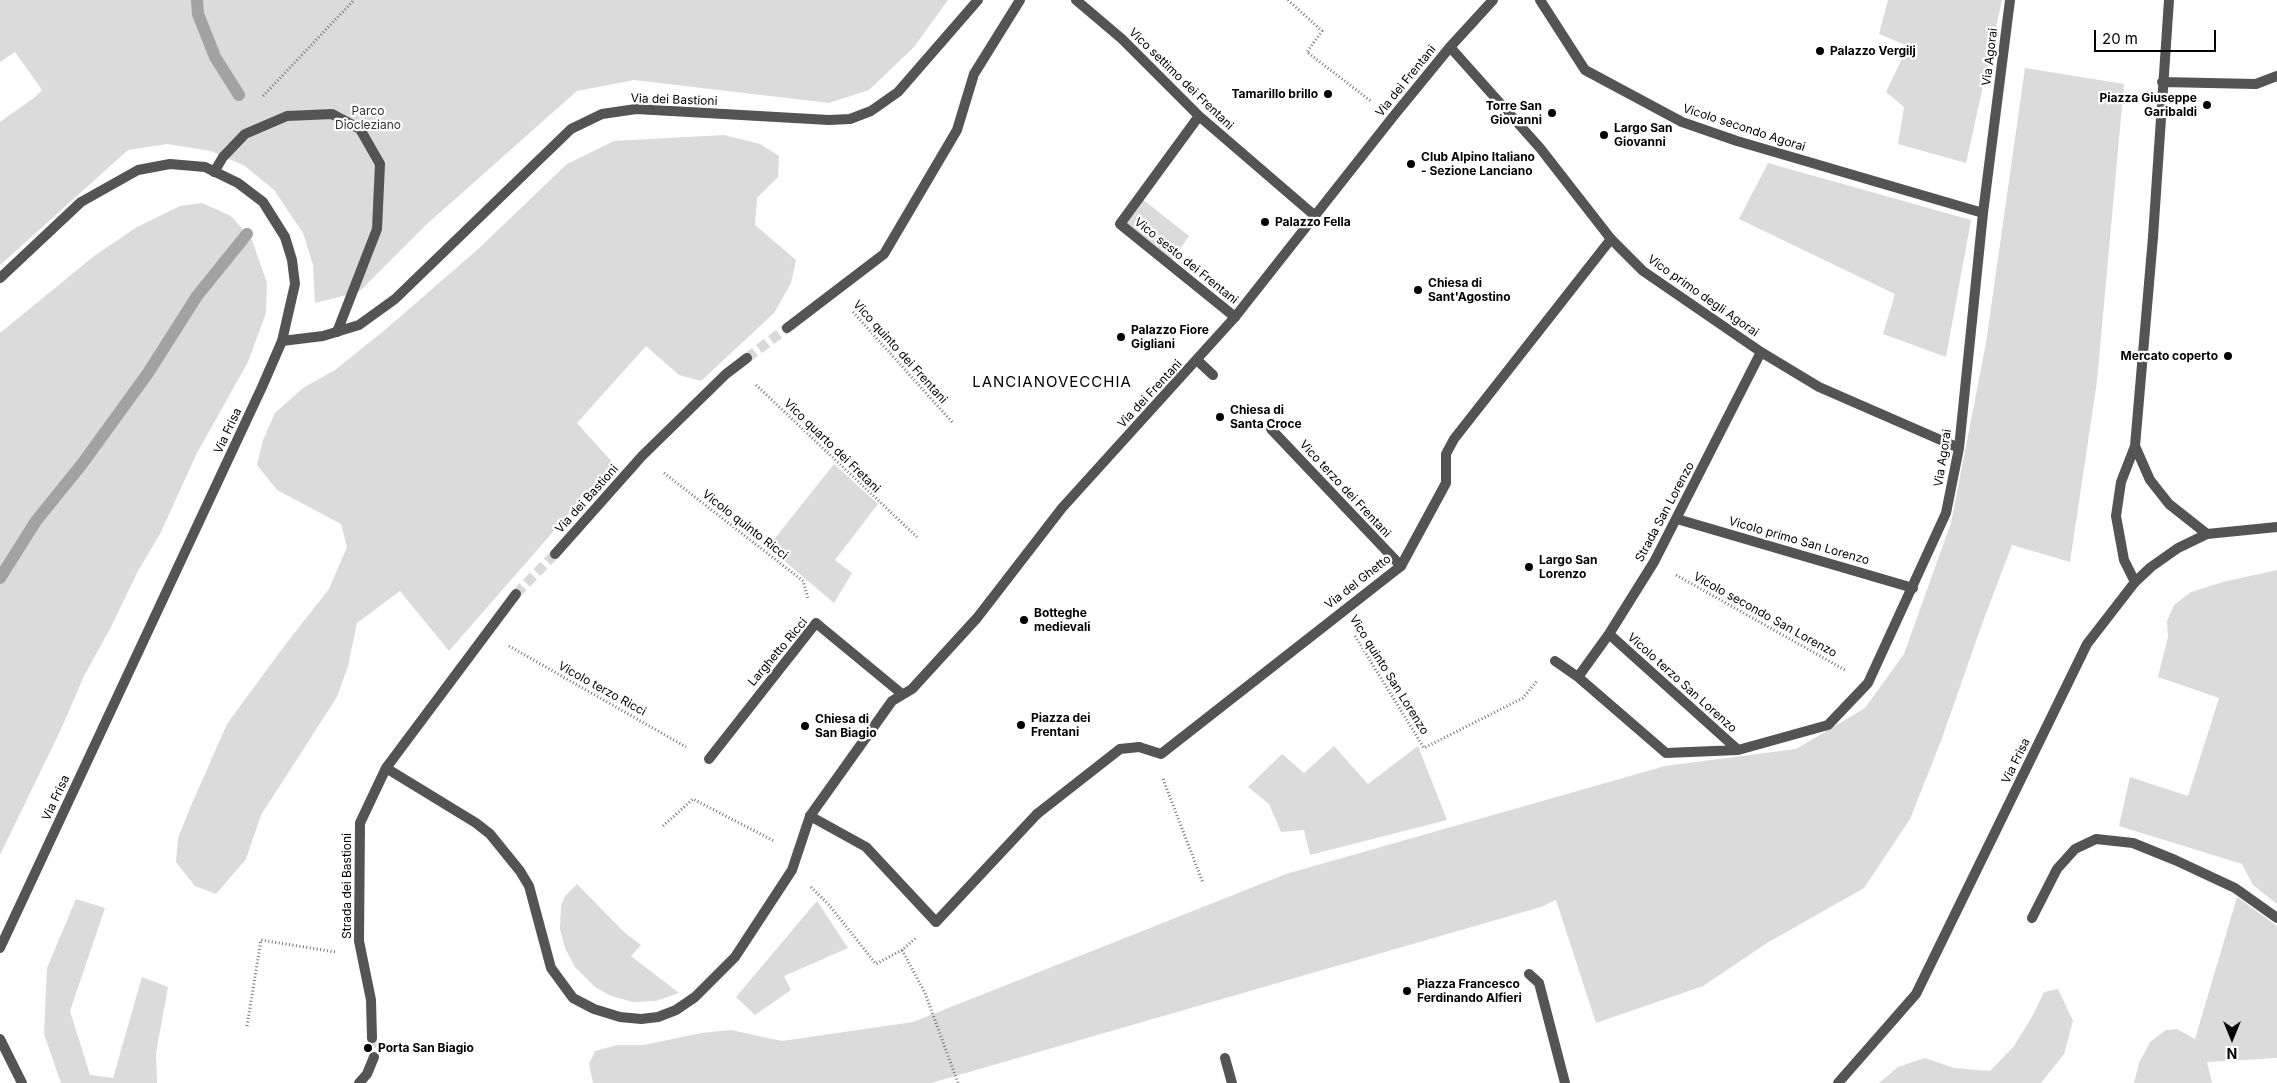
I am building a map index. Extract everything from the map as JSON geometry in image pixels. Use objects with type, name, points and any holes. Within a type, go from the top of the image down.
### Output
[{"type":"street","name":"Via dei Bastioni","points":[[282,341],[323,336],[359,325],[395,299],[571,129],[602,114],[636,109],[829,120],[850,119],[871,112],[898,92],[978,0]]},
{"type":"street","points":[[787,328],[884,254],[957,130],[974,74],[1020,0]]},
{"type":"street","name":"Vico settimo dei Frentani","points":[[1076,0],[1122,39],[1199,116],[1314,215]]},
{"type":"street","name":"Via dei Frentani","points":[[810,816],[892,701],[912,689],[977,618],[1062,508],[1198,361],[1450,46],[1492,0]]},
{"type":"street","name":"Vicolo secondo Agorai","points":[[1540,0],[1585,70],[1682,122],[1737,141],[1983,213]]},
{"type":"street","name":"Via Agorai","points":[[1578,677],[1666,753],[1738,750],[1828,725],[1868,683],[1914,588],[1946,513],[1959,448],[1983,213],[2010,0]]},
{"type":"street","points":[[2135,582],[2124,560],[2116,516],[2121,482],[2135,446],[2153,237],[2169,0]]},
{"type":"street","name":"Vico primo degli Agorai","points":[[1450,46],[1534,141],[1611,238],[1643,271],[1761,352],[1818,388],[1959,448]]},
{"type":"street","points":[[2162,82],[2256,84],[2277,76]]},
{"type":"street","points":[[214,172],[223,156],[245,134],[287,116],[332,114],[360,128],[380,164],[377,229],[337,332]]},
{"type":"street","name":"Vico sesto dei Frentani","points":[[1199,116],[1120,224],[1235,317]]},
{"type":"street","name":"Via Frisa","points":[[0,278],[81,202],[138,170],[170,164],[206,168],[238,182],[263,202],[285,237],[292,260],[295,284],[282,341],[262,388],[0,948]]},
{"type":"street","name":"Via del Ghetto","points":[[810,816],[866,847],[936,922],[1046,805],[1120,749],[1139,747],[1160,754],[1401,566],[1446,483],[1446,454],[1454,439],[1611,238]]},
{"type":"street","name":"Strada San Lorenzo","points":[[1578,677],[1609,634],[1654,562],[1761,352]]},
{"type":"street","name":"Via dei Bastioni","points":[[555,554],[642,456],[736,366],[747,358]]},
{"type":"street","points":[[1198,361],[1213,374]]},
{"type":"street","name":"Vico terzo dei Frentani","points":[[1271,429],[1401,566]]},
{"type":"street","points":[[2135,446],[2150,480],[2169,504],[2208,534]]},
{"type":"street","name":"Vicolo primo San Lorenzo","points":[[1677,519],[1914,588]]},
{"type":"street","name":"Via Frisa","points":[[1838,1083],[1916,994],[2087,644],[2135,582],[2151,567],[2178,548],[2208,534],[2277,527]]},
{"type":"street","points":[[516,594],[386,768],[476,823],[490,834],[520,870],[529,886],[551,968],[573,998],[594,1009],[620,1017],[641,1020],[658,1017],[676,1010],[695,997],[735,957],[792,870],[810,816]]},
{"type":"street","name":"Larghetto Ricci","points":[[709,759],[816,622],[902,694]]},
{"type":"street","name":"Vicolo terzo San Lorenzo","points":[[1609,634],[1738,750]]},
{"type":"street","points":[[1554,662],[1578,677]]},
{"type":"street","name":"Strada dei Bastioni","points":[[372,1038],[371,1000],[359,941],[360,823],[386,768]]},
{"type":"street","points":[[2032,918],[2057,869],[2075,849],[2096,839],[2133,842],[2175,860],[2235,888],[2277,918]]},
{"type":"street","points":[[1529,974],[1539,983],[1565,1083]]},
{"type":"street","points":[[0,1039],[22,1083]]},
{"type":"street","points":[[359,1083],[367,1074],[374,1057]]},
{"type":"street","points":[[1225,1058],[1232,1083]]},
{"type":"path","points":[[258,101],[354,0]]},
{"type":"path","points":[[1288,0],[1322,31],[1307,52],[1392,118]]},
{"type":"path","name":"Vico quinto dei Frentani","points":[[835,292],[953,423]]},
{"type":"path","name":"Vico quarto dei Fretani","points":[[736,366],[917,537]]},
{"type":"path","name":"Vicolo quinto Ricci","points":[[642,456],[803,581],[816,622]]},
{"type":"path","name":"Vicolo secondo San Lorenzo","points":[[1654,562],[1868,683]]},
{"type":"path","name":"Vico quinto San Lorenzo","points":[[1340,612],[1424,748],[1522,698]]},
{"type":"path","name":"Vicolo terzo Ricci","points":[[486,634],[709,759]]},
{"type":"path","points":[[1139,747],[1152,760],[1167,786],[1203,884]]},
{"type":"path","points":[[663,826],[693,799],[798,853]]},
{"type":"path","points":[[792,870],[830,905],[876,964],[902,950],[921,934]]},
{"type":"path","points":[[247,1026],[261,940],[362,957]]},
{"type":"path","points":[[902,950],[925,993],[958,1083]]},
{"type":"green space","name":"Parco Diocleziano","points":[[0,0],[948,0],[914,47],[869,90],[829,103],[634,80],[577,91],[427,224],[359,292],[315,303],[313,265],[303,233],[274,190],[245,166],[211,151],[167,144],[128,150],[0,265],[0,122],[42,90],[15,52],[0,62]]},
{"type":"green space","points":[[1888,0],[2002,0],[1966,163],[1898,144],[1904,107],[1886,92],[1908,46],[1879,34]]},
{"type":"green space","points":[[2025,68],[2124,84],[2097,381],[2070,562],[2012,545],[1941,741],[1910,819],[1864,888],[1767,943],[1703,986],[1596,1023],[1556,900],[1541,907],[931,1083],[593,1083],[589,1064],[595,1051],[617,1045],[644,1045],[701,1033],[731,1030],[782,1041],[913,1022],[1286,874],[1665,766],[1796,749],[1865,708],[1904,654],[1951,523],[1986,343]]},
{"type":"green space","points":[[724,135],[760,144],[779,156],[778,177],[757,198],[755,225],[796,260],[791,283],[774,313],[701,381],[679,375],[646,346],[577,423],[613,463],[449,651],[400,591],[357,623],[348,666],[337,697],[261,815],[246,859],[216,894],[195,886],[176,862],[178,838],[227,724],[329,589],[347,547],[341,524],[277,490],[257,465],[263,440],[275,413],[303,388],[335,370],[386,329],[477,250],[567,164],[614,141]]},
{"type":"green space","points":[[1768,163],[1971,220],[1946,357],[1883,334],[1895,294],[1739,219]]},
{"type":"green space","points":[[1141,198],[1189,236],[1171,262],[1124,222]]},
{"type":"green space","points":[[202,203],[231,216],[252,240],[267,283],[266,313],[248,362],[197,453],[160,534],[138,571],[111,627],[84,676],[62,727],[0,855],[0,333],[94,256],[137,227],[180,206]]},
{"type":"green space","points":[[834,464],[878,504],[835,560],[852,573],[834,603],[768,547]]},
{"type":"green space","points":[[2277,570],[2277,904],[2253,885],[2242,864],[2119,826],[2130,777],[2188,796],[2219,698],[2158,677],[2168,637],[2167,621],[2174,605],[2191,592],[2223,582]]},
{"type":"green space","points":[[1334,746],[1368,784],[1418,746],[1447,820],[1310,855],[1304,830],[1281,832],[1269,804],[1248,787],[1282,754],[1304,773]]},
{"type":"green space","points":[[577,884],[625,933],[641,945],[631,956],[679,993],[656,1001],[633,1002],[611,996],[595,987],[575,967],[565,948],[560,929],[561,905],[565,896]]},
{"type":"green space","points":[[2237,897],[2277,926],[2277,1058],[2207,1062],[2212,1083],[2134,1083],[2139,1063],[2150,1042],[2166,1030],[2177,1029],[2195,1039]]},
{"type":"green space","points":[[76,899],[105,908],[70,1011],[90,1075],[113,1078],[142,977],[168,987],[156,1053],[157,1083],[61,1083],[44,1034],[47,968]]},
{"type":"green space","points":[[817,901],[848,948],[784,976],[791,990],[755,1015],[736,997]]},
{"type":"green space","points":[[2058,989],[2073,1021],[2064,1054],[2041,1083],[1879,1083],[1898,1067],[1925,1058],[1954,1068],[1990,1071],[2014,1046],[2033,1015],[2044,992]]},
{"type":"waterway","points":[[197,0],[198,14],[215,57],[239,95]]},
{"type":"waterway","points":[[0,578],[36,521],[82,464],[148,373],[197,296],[247,234]]},
{"type":"tunnel","points":[[747,358],[787,328]]},
{"type":"tunnel","points":[[516,594],[555,554]]},
{"type":"tunnel","points":[[372,1038],[374,1057]]},
{"type":"place","name":"Palazzo Vergilj","points":[[1820,51]]},
{"type":"place","name":"Tamarillo brillo","points":[[1328,94]]},
{"type":"place","name":"Piazza Giuseppe Garibaldi","points":[[2207,105]]},
{"type":"place","name":"Torre San Giovanni","points":[[1552,113]]},
{"type":"place","name":"Largo San Giovanni","points":[[1604,135]]},
{"type":"place","name":"Club Alpino Italiano - Sezione Lanciano","points":[[1411,164]]},
{"type":"place","name":"Palazzo Fella","points":[[1265,222]]},
{"type":"place","name":"Chiesa di Sant'Agostino","points":[[1418,290]]},
{"type":"place","name":"Palazzo Fiore Gigliani","points":[[1121,337]]},
{"type":"place","name":"Mercato coperto","points":[[2228,356]]},
{"type":"place","name":"Chiesa di Santa Croce","points":[[1220,417]]},
{"type":"place","name":"Largo San Lorenzo","points":[[1529,567]]},
{"type":"place","name":"Botteghe medievali","points":[[1024,620]]},
{"type":"place","name":"Piazza dei Frentani","points":[[1021,725]]},
{"type":"place","name":"Chiesa di San Biagio","points":[[805,726]]},
{"type":"place","name":"Piazza Francesco Ferdinando Alfieri","points":[[1407,991]]},
{"type":"place","name":"Porta San Biagio","points":[[368,1048]]},
{"type":"district","name":"LANCIANOVECCHIA","points":[[1052,382]]}]
